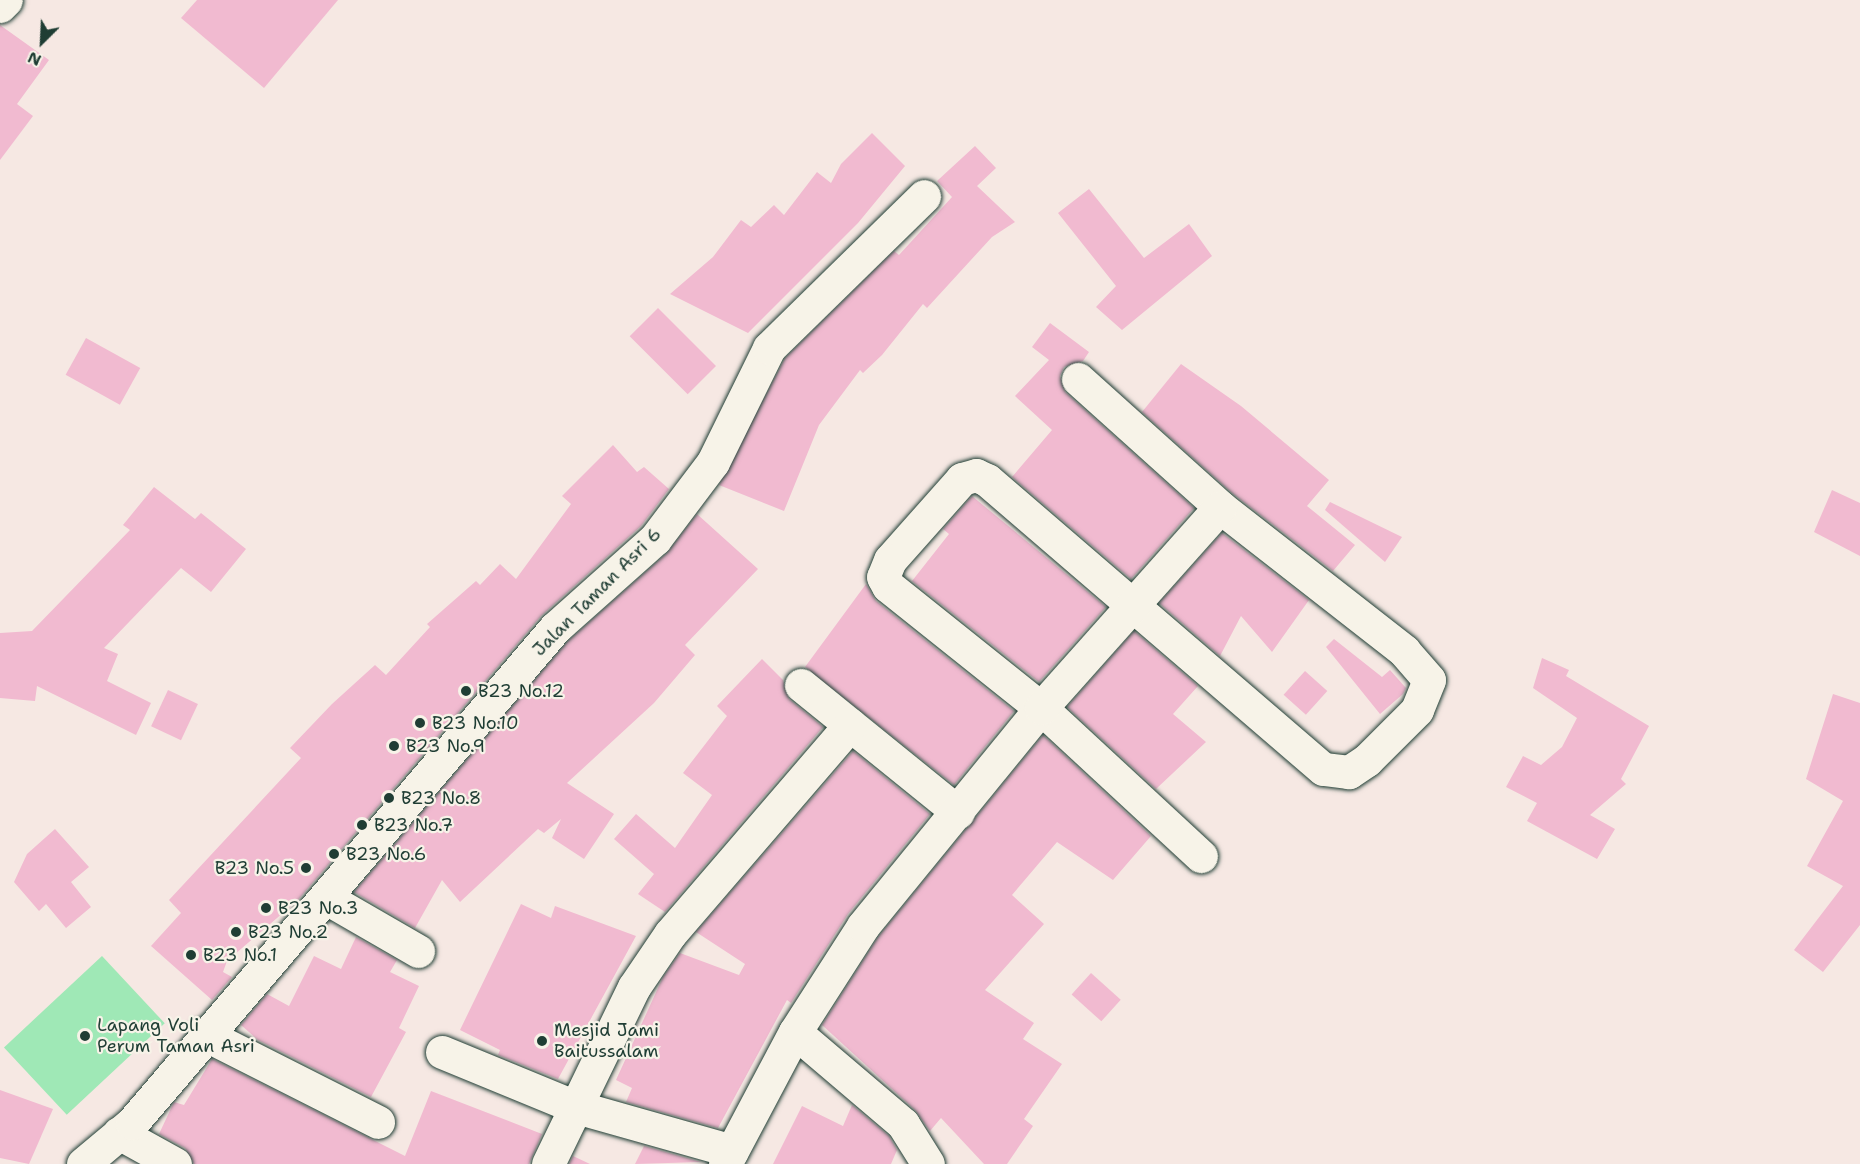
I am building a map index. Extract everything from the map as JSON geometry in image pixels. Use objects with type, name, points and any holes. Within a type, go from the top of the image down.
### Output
[{"type":"street","points":[[0,6],[6,0]]},
{"type":"street","name":"Jalan Taman Asri 6","points":[[83,1164],[119,1133],[204,1034],[328,899],[555,628],[655,539],[712,462],[769,348],[924,196]]},
{"type":"street","points":[[1078,379],[1220,507],[1419,666],[1429,680],[1427,693],[1402,728],[1349,772],[1323,769],[1131,608],[987,480],[968,475],[950,490],[890,560],[883,577],[898,595],[1041,708],[1201,856]]},
{"type":"street","points":[[442,1052],[573,1106],[728,1157],[795,1032],[863,926],[1041,708],[1220,507]]},
{"type":"street","points":[[801,685],[958,812]]},
{"type":"street","points":[[548,1164],[573,1106],[634,987],[670,934],[850,725]]},
{"type":"street","points":[[328,899],[418,951]]},
{"type":"street","points":[[795,1032],[903,1124],[928,1164]]},
{"type":"street","points":[[204,1034],[378,1122]]},
{"type":"street","points":[[119,1133],[175,1164]]},
{"type":"green space","name":"Lapang Voli Perum Taman Asri","points":[[102,956],[165,1023],[67,1115],[4,1047]]},
{"type":"building","points":[[197,0],[338,0],[264,88],[181,18]]},
{"type":"building","points":[[0,25],[49,60],[17,104],[33,116],[0,160]]},
{"type":"building","points":[[872,133],[905,166],[858,223],[748,333],[670,294],[713,257],[741,220],[751,227],[774,205],[784,215],[817,172],[831,183],[841,164]]},
{"type":"building","points":[[975,146],[996,168],[977,186],[1015,222],[992,237],[927,308],[923,304],[882,355],[863,373],[860,370],[819,425],[784,511],[719,485],[785,358],[894,251],[899,255],[952,197],[937,181]]},
{"type":"building","points":[[1089,189],[1144,258],[1189,224],[1212,256],[1122,330],[1096,307],[1116,286],[1058,213]]},
{"type":"building","points":[[658,308],[716,366],[688,394],[630,336]]},
{"type":"building","points":[[1050,323],[1089,352],[1083,361],[1064,367],[1060,376],[1065,392],[1194,508],[1131,579],[1012,477],[1052,430],[1015,396],[1049,360],[1032,347]]},
{"type":"building","points":[[86,338],[140,368],[120,405],[66,375]]},
{"type":"building","points":[[1181,364],[1241,406],[1329,480],[1307,506],[1355,545],[1333,571],[1232,493],[1142,412]]},
{"type":"building","points":[[613,445],[637,472],[644,467],[669,489],[641,526],[541,616],[298,900],[227,961],[223,972],[232,977],[212,1000],[151,946],[181,913],[169,900],[301,758],[290,748],[332,704],[375,665],[386,675],[430,627],[427,624],[476,581],[480,585],[500,564],[516,579],[571,504],[562,496]]},
{"type":"building","points":[[154,487],[195,519],[201,513],[246,549],[211,592],[181,568],[104,648],[118,654],[107,681],[151,703],[136,735],[37,686],[35,701],[0,698],[0,633],[32,631],[130,530],[123,525]]},
{"type":"building","points":[[1832,490],[1860,503],[1860,556],[1814,532]]},
{"type":"building","points":[[972,496],[1106,607],[1039,682],[912,581],[949,534],[943,529]]},
{"type":"building","points":[[1330,502],[1402,537],[1385,562],[1325,510]]},
{"type":"building","points":[[697,514],[758,569],[685,645],[695,655],[654,703],[567,783],[614,814],[584,859],[552,838],[561,819],[544,833],[538,829],[460,902],[442,880],[415,928],[354,892],[568,641],[667,553]]},
{"type":"building","points":[[1222,533],[1309,600],[1272,652],[1241,616],[1220,656],[1159,603]]},
{"type":"building","points":[[866,584],[876,601],[1014,711],[954,785],[805,667]]},
{"type":"building","points":[[1134,631],[1198,686],[1173,714],[1206,742],[1156,789],[1067,707]]},
{"type":"building","points":[[1334,639],[1382,677],[1390,670],[1406,688],[1403,694],[1380,714],[1326,647]]},
{"type":"building","points":[[1542,658],[1569,670],[1566,676],[1649,726],[1621,779],[1626,784],[1590,815],[1615,829],[1597,859],[1527,821],[1537,803],[1506,787],[1523,756],[1541,765],[1562,747],[1577,718],[1533,688]]},
{"type":"building","points":[[762,659],[783,680],[789,699],[823,727],[665,912],[638,894],[654,874],[614,839],[636,814],[675,848],[712,795],[683,773],[727,716],[717,706]]},
{"type":"building","points":[[1305,671],[1327,691],[1306,715],[1284,695]]},
{"type":"building","points":[[168,690],[198,704],[181,740],[151,726]]},
{"type":"building","points":[[1833,694],[1860,703],[1860,925],[1823,972],[1794,950],[1843,886],[1807,866],[1843,801],[1806,779]]},
{"type":"building","points":[[1043,735],[1151,836],[1113,880],[1057,842],[1012,895],[1044,924],[985,990],[1034,1023],[1023,1039],[1062,1064],[1024,1119],[1033,1126],[1007,1164],[984,1164],[941,1118],[930,1131],[915,1110],[822,1025],[878,937]]},
{"type":"building","points":[[853,751],[930,814],[848,914],[791,1003],[787,1000],[718,1128],[626,1102],[632,1088],[616,1080],[663,977],[680,953],[739,975],[745,964],[696,932]]},
{"type":"building","points":[[55,829],[89,867],[71,882],[91,907],[66,928],[46,904],[39,911],[14,882],[27,854]]},
{"type":"building","points":[[521,904],[551,918],[555,906],[636,936],[558,1079],[498,1055],[500,1050],[460,1030]]},
{"type":"building","points":[[356,937],[397,960],[390,972],[419,986],[399,1028],[406,1032],[371,1097],[258,1040],[241,1025],[267,994],[289,1006],[314,956],[341,969]]},
{"type":"building","points":[[1091,973],[1121,1000],[1101,1021],[1072,995]]},
{"type":"building","points":[[212,1059],[405,1156],[431,1091],[542,1134],[529,1164],[194,1164],[185,1148],[159,1134],[174,1102],[184,1105]]},
{"type":"building","points":[[0,1090],[53,1109],[29,1164],[0,1158]]},
{"type":"building","points":[[852,1105],[889,1136],[897,1150],[891,1164],[773,1164],[802,1106],[843,1126]]},
{"type":"building","points":[[644,1146],[701,1162],[635,1164]]},
{"type":"building","points":[[573,1156],[590,1164],[569,1164]]},
{"type":"place","name":"B23 No.12","points":[[466,691]]},
{"type":"place","name":"B23 No.10","points":[[420,723]]},
{"type":"place","name":"B23 No.9","points":[[394,746]]},
{"type":"place","name":"B23 No.8","points":[[389,798]]},
{"type":"place","name":"B23 No.7","points":[[362,825]]},
{"type":"place","name":"B23 No.6","points":[[334,854]]},
{"type":"place","name":"B23 No.5","points":[[306,868]]},
{"type":"place","name":"B23 No.3","points":[[266,908]]},
{"type":"place","name":"B23 No.2","points":[[236,932]]},
{"type":"place","name":"B23 No.1","points":[[191,955]]},
{"type":"place","name":"Lapang Voli Perum Taman Asri","points":[[85,1036]]},
{"type":"place","name":"Mesjid Jami Baitussalam","points":[[542,1041]]}]
